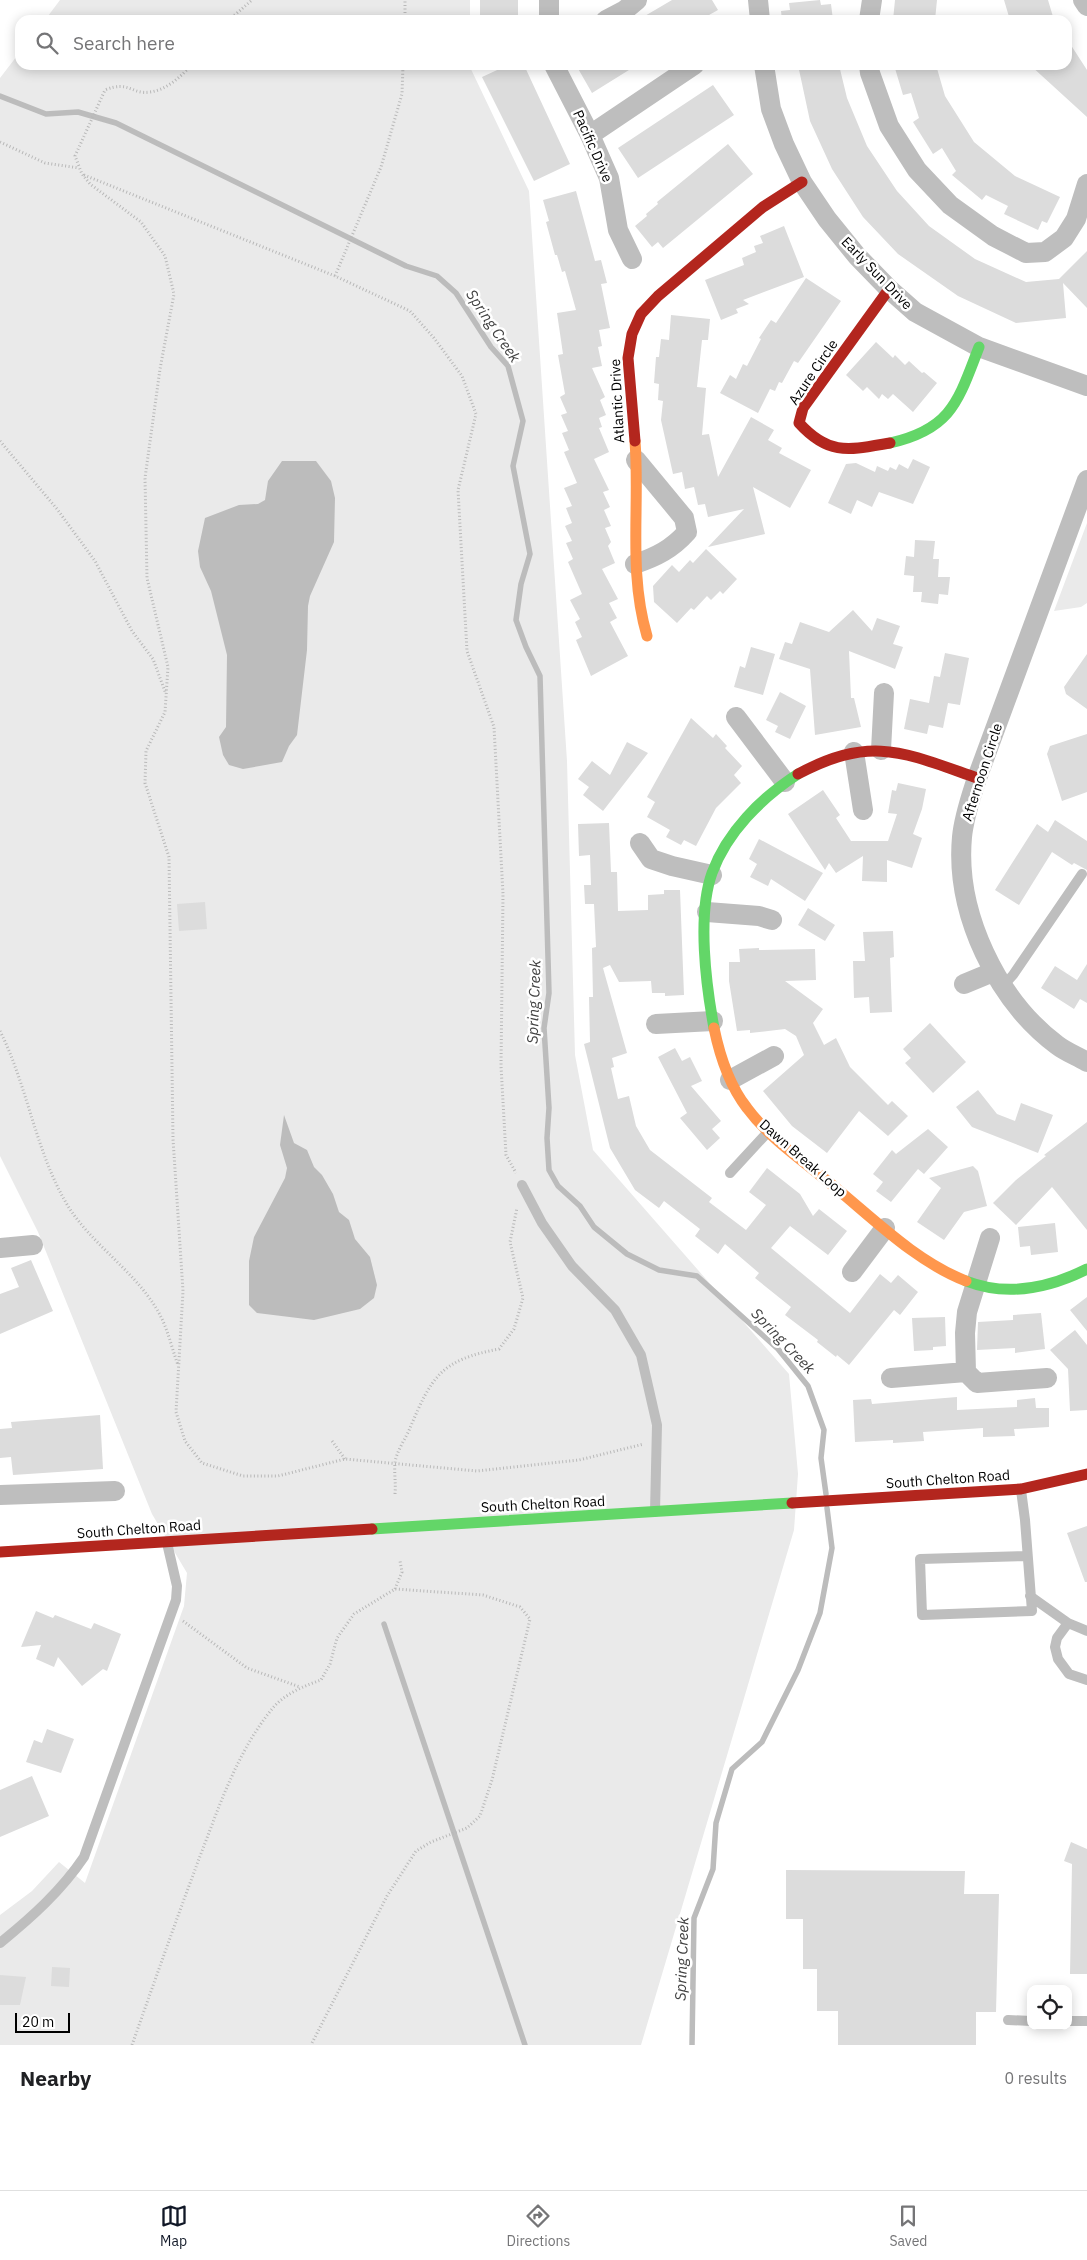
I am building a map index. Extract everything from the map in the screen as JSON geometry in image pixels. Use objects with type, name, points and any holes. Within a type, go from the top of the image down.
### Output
[{"type":"street","points":[[549,0],[549,15]]},
{"type":"street","points":[[616,15],[637,0]]},
{"type":"street","points":[[758,0],[760,15]]},
{"type":"street","points":[[870,15],[872,0]]},
{"type":"street","points":[[1083,0],[1087,6]]},
{"type":"street","name":"Pacific Drive","points":[[557,70],[590,135],[609,178],[618,230],[632,259]]},
{"type":"street","points":[[590,135],[687,70]]},
{"type":"street","name":"Early Sun Drive","points":[[765,70],[770,109],[802,182],[839,234],[889,289],[915,312],[979,347],[1087,386]]},
{"type":"street","points":[[870,70],[889,126],[917,170],[950,205],[993,236],[1026,253],[1044,252],[1064,238],[1081,221],[1087,184]]},
{"type":"street","name":"Atlantic Drive","points":[[647,636],[639,608],[635,564],[636,460],[628,358],[632,334],[641,314],[658,296],[763,207],[802,182]]},
{"type":"street","name":"Azure Circle","points":[[889,289],[803,408],[799,423],[815,439],[835,448],[894,443],[916,436],[940,423],[959,397],[979,347]]},
{"type":"street","points":[[635,564],[659,556],[677,543],[687,532],[684,518],[636,460]]},
{"type":"street","name":"Afternoon Circle","points":[[1087,480],[977,778],[966,811],[962,855],[964,882],[974,927],[998,979],[1038,1029],[1058,1046],[1087,1061]]},
{"type":"street","points":[[881,750],[884,693]]},
{"type":"street","points":[[736,717],[785,782]]},
{"type":"street","name":"Dawn Break Loop","points":[[977,778],[925,760],[881,750],[854,752],[810,767],[785,782],[742,823],[712,875],[707,912],[707,978],[719,1053],[730,1080],[743,1103],[768,1132],[885,1228],[938,1268],[974,1285],[1006,1289],[1040,1287],[1073,1276],[1087,1269]]},
{"type":"street","points":[[854,752],[863,810]]},
{"type":"street","points":[[640,843],[650,859],[712,875]]},
{"type":"street","points":[[707,912],[758,916],[772,920]]},
{"type":"street","points":[[964,984],[998,979]]},
{"type":"street","points":[[656,1024],[713,1021]]},
{"type":"street","points":[[730,1080],[774,1056]]},
{"type":"street","points":[[852,1272],[885,1228]]},
{"type":"street","points":[[990,1238],[974,1285],[965,1333],[966,1372],[977,1383],[1047,1378]]},
{"type":"street","points":[[0,1248],[33,1245]]},
{"type":"street","points":[[891,1378],[966,1372]]},
{"type":"street","name":"South Chelton Road","points":[[0,1552],[1021,1489],[1087,1474]]},
{"type":"street","points":[[0,1494],[114,1491]]},
{"type":"lane","points":[[998,979],[1013,976],[1082,874]]},
{"type":"lane","points":[[730,1173],[768,1132]]},
{"type":"lane","points":[[522,1185],[532,1207],[572,1266],[615,1310],[641,1355],[657,1425],[655,1513]]},
{"type":"lane","points":[[1021,1489],[1032,1611],[922,1615],[920,1559],[1027,1556]]},
{"type":"lane","points":[[0,1943],[35,1914],[62,1888],[84,1857],[176,1600],[177,1586],[166,1542]]},
{"type":"lane","points":[[1030,1596],[1068,1623],[1087,1631]]},
{"type":"lane","points":[[1068,1623],[1057,1638],[1055,1648],[1058,1659],[1069,1674],[1087,1680]]},
{"type":"lane","points":[[1008,2020],[1027,2020]]},
{"type":"lane","points":[[1072,2021],[1087,2021]]},
{"type":"path","points":[[235,15],[252,0]]},
{"type":"path","points":[[404,15],[405,0]]},
{"type":"path","points":[[186,70],[168,86],[148,93],[118,85],[105,90],[75,156],[82,174],[90,184],[141,222],[165,256],[174,294],[160,369],[145,478],[147,578],[168,666],[165,712],[146,750],[145,783],[168,857],[173,1139],[183,1291],[176,1412],[185,1441],[202,1463],[243,1476],[278,1476],[345,1459],[395,1462],[477,1471],[579,1460],[656,1441]]},
{"type":"path","points":[[336,276],[339,264],[367,202],[380,167],[402,94],[403,70]]},
{"type":"path","points":[[0,142],[45,164],[79,168]]},
{"type":"path","points":[[82,174],[336,276],[410,311],[434,338],[462,376],[476,414],[458,490],[467,651],[494,727],[503,894],[500,1066],[506,1155],[522,1185],[510,1242],[523,1298],[514,1329],[499,1349],[472,1354],[441,1371],[426,1391],[395,1462],[397,1480],[395,1494]]},
{"type":"path","points":[[0,441],[58,509],[95,562],[132,630],[153,659],[166,695]]},
{"type":"path","points":[[0,1031],[10,1052],[46,1161],[66,1202],[82,1225],[153,1304],[160,1315],[179,1368]]},
{"type":"path","points":[[332,1441],[345,1459]]},
{"type":"path","points":[[395,1589],[402,1572],[400,1561]]},
{"type":"path","points":[[132,2045],[167,1944],[226,1786],[252,1738],[274,1707],[301,1687],[321,1680],[330,1664],[337,1638],[354,1614],[395,1589],[483,1595],[520,1607],[530,1619],[492,1780],[480,1816],[467,1828],[430,1842],[416,1852],[387,1896],[311,2045]]},
{"type":"path","points":[[171,1615],[190,1625],[247,1668],[301,1687]]},
{"type":"shaded area","points":[[60,0],[470,0],[470,15],[49,15]]},
{"type":"shaded area","points":[[15,58],[15,70],[471,70],[529,191],[567,761],[575,1055],[593,1150],[789,1374],[798,1474],[794,1530],[641,2045],[0,2045],[0,1915],[32,1891],[59,1862],[85,1883],[184,1606],[187,1573],[152,1514],[38,1232],[0,1156],[0,78]]},
{"type":"shaded area","points":[[282,461],[316,461],[331,481],[335,498],[334,542],[310,596],[308,606],[307,650],[297,735],[289,746],[282,762],[243,769],[229,765],[223,755],[219,737],[226,727],[227,655],[211,591],[200,567],[198,551],[205,518],[239,505],[258,504],[265,500],[268,481]]},
{"type":"shaded area","points":[[1087,523],[1087,603],[1081,607],[1054,611]]},
{"type":"shaded area","points":[[284,1115],[294,1143],[307,1150],[314,1167],[322,1175],[333,1194],[339,1212],[349,1220],[355,1239],[370,1257],[377,1285],[374,1298],[360,1309],[314,1320],[257,1313],[249,1305],[249,1261],[254,1237],[285,1178],[287,1168],[280,1145]]},
{"type":"building","points":[[480,0],[518,0],[518,15],[480,15]]},
{"type":"building","points":[[672,0],[712,0],[718,10],[709,15],[646,15]]},
{"type":"building","points":[[820,0],[821,5],[831,4],[832,15],[781,15],[781,11],[790,10],[789,3]]},
{"type":"building","points":[[895,0],[937,0],[936,15],[894,15]]},
{"type":"building","points":[[1004,0],[1048,0],[1052,15],[1008,15]]},
{"type":"building","points":[[1072,47],[1087,70],[1087,117],[1035,70],[1072,70]]},
{"type":"building","points":[[497,70],[526,70],[570,164],[534,181],[482,77]]},
{"type":"building","points":[[579,70],[629,70],[592,93]]},
{"type":"building","points":[[799,70],[840,70],[847,98],[867,146],[897,191],[929,226],[975,259],[1026,282],[1059,279],[1087,251],[1087,308],[1063,283],[1066,318],[1016,323],[958,296],[898,254],[863,217],[832,169],[810,121]]},
{"type":"building","points":[[896,70],[937,70],[945,96],[974,142],[1015,176],[1060,197],[1047,223],[1042,221],[1038,230],[1004,214],[1008,206],[986,195],[982,200],[952,175],[956,171],[942,148],[933,154],[913,122],[919,118],[911,93],[903,95]]},
{"type":"building","points":[[713,85],[734,115],[638,178],[618,148]]},
{"type":"building","points":[[728,144],[753,174],[663,248],[658,242],[652,247],[635,226],[658,204],[657,202]]},
{"type":"building","points":[[576,191],[595,261],[601,260],[607,283],[601,284],[610,328],[599,330],[602,346],[598,347],[602,366],[592,368],[605,397],[600,400],[606,415],[599,418],[602,427],[599,428],[609,452],[594,459],[609,490],[603,492],[610,507],[604,510],[611,526],[605,528],[611,542],[608,546],[615,563],[602,569],[618,599],[609,603],[617,618],[610,622],[628,656],[591,676],[576,640],[582,637],[575,622],[580,619],[570,600],[582,594],[568,562],[573,559],[566,543],[572,541],[565,526],[572,523],[566,508],[572,506],[564,488],[577,483],[564,452],[569,450],[562,433],[568,431],[561,415],[567,413],[560,397],[565,394],[558,355],[563,354],[557,313],[576,310],[565,271],[562,272],[557,255],[555,255],[546,222],[549,221],[543,200]]},
{"type":"building","points":[[784,226],[804,277],[743,300],[749,304],[736,309],[738,313],[721,320],[705,280],[744,265],[742,258],[756,252],[754,246],[763,243],[760,236]]},
{"type":"building","points":[[806,278],[841,301],[798,363],[794,361],[782,383],[779,382],[775,391],[770,389],[758,413],[720,393],[730,375],[736,379],[743,364],[747,366],[761,339],[759,338],[771,320],[776,323]]},
{"type":"building","points":[[671,315],[710,319],[708,340],[702,340],[697,387],[706,388],[702,435],[709,434],[718,477],[751,417],[774,430],[768,440],[782,448],[779,453],[811,470],[790,508],[753,487],[765,534],[708,547],[744,509],[708,517],[705,504],[698,505],[694,487],[685,489],[682,472],[673,474],[661,420],[663,401],[658,400],[659,384],[654,383],[656,357],[659,357],[661,339],[669,340]]},
{"type":"building","points":[[876,342],[893,358],[895,355],[905,365],[909,361],[937,383],[913,412],[893,394],[888,399],[882,394],[879,399],[867,387],[863,391],[846,375]]},
{"type":"building","points":[[913,459],[930,467],[913,504],[879,492],[872,507],[857,500],[851,514],[828,503],[846,464],[856,463],[875,472],[877,466],[888,471],[890,467],[896,470],[899,464],[908,469]]},
{"type":"building","points":[[915,540],[935,541],[933,559],[939,559],[938,577],[950,577],[948,595],[939,594],[938,604],[921,602],[922,592],[913,592],[914,576],[904,575],[906,556],[914,557]]},
{"type":"building","points":[[706,549],[737,579],[723,594],[720,591],[711,600],[707,596],[694,610],[691,608],[677,623],[654,602],[653,586],[672,565],[679,572],[690,560],[693,563]]},
{"type":"building","points":[[853,610],[872,631],[877,618],[900,626],[893,644],[903,647],[895,669],[849,651],[851,698],[854,698],[861,727],[815,735],[810,669],[779,659],[785,642],[792,644],[800,622],[829,632]]},
{"type":"building","points":[[751,647],[775,654],[763,695],[734,687],[740,666],[745,668]]},
{"type":"building","points":[[945,653],[969,658],[960,705],[948,703],[943,728],[929,725],[927,734],[904,729],[910,699],[929,703],[934,676],[940,677]]},
{"type":"building","points":[[1087,654],[1087,709],[1066,694],[1064,687]]},
{"type":"building","points":[[780,692],[806,706],[790,739],[775,732],[778,726],[766,720]]},
{"type":"building","points":[[691,718],[713,738],[716,734],[727,746],[725,748],[742,766],[734,775],[741,783],[716,808],[696,846],[684,840],[681,845],[666,837],[670,830],[647,817],[655,802],[647,797]]},
{"type":"building","points":[[1087,734],[1087,792],[1062,801],[1047,754],[1050,746]]},
{"type":"building","points":[[627,742],[648,753],[603,811],[583,795],[589,787],[578,779],[592,761],[610,775]]},
{"type":"building","points":[[898,783],[926,789],[922,809],[913,834],[922,838],[912,868],[887,860],[887,882],[862,881],[863,856],[836,873],[829,863],[825,870],[788,814],[823,790],[840,815],[836,818],[851,841],[888,841],[897,814],[888,813],[892,790],[896,791]]},
{"type":"building","points":[[1055,820],[1087,841],[1087,870],[1074,863],[1072,865],[1052,852],[1019,905],[995,890],[1037,824],[1048,832]]},
{"type":"building","points":[[609,823],[611,872],[617,872],[618,911],[648,910],[648,895],[664,894],[664,890],[680,890],[684,995],[665,996],[665,993],[652,993],[651,981],[619,982],[610,965],[603,968],[627,1053],[612,1058],[614,1067],[611,1068],[618,1099],[629,1096],[636,1126],[650,1150],[712,1198],[709,1202],[746,1230],[766,1205],[749,1192],[767,1168],[800,1194],[813,1216],[819,1209],[847,1231],[828,1255],[790,1226],[771,1248],[850,1313],[880,1274],[891,1283],[898,1275],[918,1292],[900,1315],[894,1310],[849,1365],[837,1355],[836,1357],[817,1342],[818,1340],[785,1315],[791,1307],[755,1278],[759,1273],[725,1244],[718,1254],[695,1236],[700,1229],[664,1201],[659,1208],[635,1190],[610,1148],[584,1044],[590,1042],[589,997],[593,997],[592,948],[596,947],[594,904],[585,904],[584,885],[591,885],[590,855],[579,856],[578,824]]},
{"type":"building","points":[[759,839],[823,873],[805,901],[771,879],[768,886],[750,877],[757,864],[749,859]]},
{"type":"building","points":[[205,902],[207,929],[179,931],[177,904]]},
{"type":"building","points":[[808,908],[835,925],[825,941],[798,925]]},
{"type":"building","points":[[893,931],[894,957],[890,958],[892,1012],[870,1013],[869,997],[854,998],[853,961],[865,961],[863,932]]},
{"type":"building","points":[[759,948],[759,950],[815,949],[816,980],[785,981],[823,1009],[813,1023],[824,1045],[836,1038],[850,1067],[888,1105],[892,1101],[908,1116],[888,1136],[859,1111],[827,1153],[792,1126],[763,1091],[804,1055],[796,1036],[785,1029],[750,1033],[750,1030],[737,1031],[729,981],[729,962],[740,962],[739,949]]},
{"type":"building","points":[[1087,964],[1087,1003],[1080,999],[1074,1009],[1041,988],[1055,966],[1077,980]]},
{"type":"building","points":[[930,1023],[966,1062],[933,1093],[905,1063],[911,1058],[903,1049]]},
{"type":"building","points":[[675,1048],[682,1061],[690,1057],[702,1081],[691,1086],[721,1121],[712,1129],[720,1138],[707,1150],[680,1118],[687,1113],[658,1057]]},
{"type":"building","points":[[978,1090],[997,1114],[1015,1121],[1021,1103],[1053,1115],[1038,1153],[972,1127],[956,1107]]},
{"type":"building","points":[[1087,1122],[1087,1230],[1052,1187],[1016,1225],[993,1203],[1016,1180],[1046,1156],[1044,1155]]},
{"type":"building","points":[[928,1129],[948,1147],[924,1174],[918,1169],[891,1202],[876,1191],[883,1182],[873,1174],[892,1150],[896,1154]]},
{"type":"building","points":[[973,1166],[978,1171],[987,1206],[964,1212],[944,1240],[917,1222],[941,1188],[929,1178]]},
{"type":"building","points":[[1055,1223],[1058,1252],[1031,1255],[1030,1246],[1020,1247],[1018,1227]]},
{"type":"building","points":[[31,1260],[53,1311],[0,1334],[0,1294],[19,1287],[11,1268]]},
{"type":"building","points":[[1087,1297],[1087,1331],[1070,1310]]},
{"type":"building","points":[[1041,1313],[1045,1349],[1015,1353],[1015,1348],[977,1350],[978,1322],[1013,1320],[1013,1315]]},
{"type":"building","points":[[945,1317],[946,1346],[933,1347],[933,1350],[914,1351],[912,1318]]},
{"type":"building","points":[[1075,1330],[1087,1345],[1087,1410],[1070,1411],[1068,1369],[1050,1350]]},
{"type":"building","points":[[957,1397],[957,1410],[1017,1407],[1017,1400],[1035,1398],[1036,1408],[1049,1408],[1049,1427],[1014,1429],[1015,1436],[983,1437],[983,1428],[923,1432],[924,1441],[893,1443],[893,1440],[855,1442],[853,1400],[871,1399],[872,1404]]},
{"type":"building","points":[[100,1415],[103,1469],[13,1475],[11,1457],[0,1458],[0,1429],[12,1428],[11,1422]]},
{"type":"building","points":[[1087,1526],[1087,1582],[1085,1582],[1067,1533]]},
{"type":"building","points":[[36,1611],[53,1618],[55,1615],[91,1629],[94,1623],[121,1634],[107,1671],[103,1669],[82,1686],[58,1657],[54,1667],[36,1659],[41,1645],[21,1647]]},
{"type":"building","points":[[47,1729],[74,1739],[61,1773],[26,1762],[34,1740],[42,1743]]},
{"type":"building","points":[[32,1776],[49,1816],[0,1837],[0,1790]]},
{"type":"building","points":[[1071,1842],[1087,1849],[1087,1974],[1070,1974],[1072,1864],[1064,1861]]},
{"type":"building","points":[[786,1870],[965,1871],[964,1894],[999,1894],[996,2012],[976,2012],[976,2045],[838,2045],[838,2011],[817,2011],[817,1969],[803,1969],[803,1919],[786,1919]]},
{"type":"building","points":[[52,1967],[70,1968],[69,1987],[51,1986]]},
{"type":"building","points":[[0,1975],[26,1977],[20,2005],[0,2005]]},
{"type":"waterway","name":"Spring Creek","points":[[0,96],[46,114],[78,112],[116,123],[406,266],[437,276],[456,293],[491,347],[508,366],[523,421],[513,466],[530,554],[521,584],[516,620],[540,676],[549,993],[544,1028],[549,1108],[547,1138],[549,1170],[558,1186],[580,1206],[594,1227],[627,1254],[659,1270],[697,1276],[778,1349],[808,1386],[824,1430],[821,1458],[826,1494]]},
{"type":"waterway","name":"Spring Creek","points":[[692,2045],[694,1918],[713,1869],[716,1823],[732,1769],[762,1742],[798,1670],[820,1613],[832,1548],[827,1508]]},
{"type":"waterway","points":[[384,1624],[525,2045]]},
{"type":"traffic: fast","points":[[890,443],[927,430],[940,421],[958,397],[979,347]]},
{"type":"traffic: fast","points":[[714,1028],[704,950],[705,909],[707,890],[712,873],[718,858],[747,817],[784,783],[798,774]]},
{"type":"traffic: fast","points":[[966,1281],[997,1289],[1028,1288],[1058,1281],[1087,1269]]},
{"type":"traffic: fast","points":[[372,1529],[792,1503]]},
{"type":"traffic: slow","points":[[635,441],[636,563],[641,612],[647,636]]},
{"type":"traffic: slow","points":[[714,1028],[722,1060],[735,1090],[747,1108],[766,1130],[912,1251],[947,1273],[966,1281]]},
{"type":"traffic: jam","points":[[635,441],[628,358],[632,334],[641,314],[658,296],[763,207],[802,182]]},
{"type":"traffic: jam","points":[[889,289],[803,408],[799,423],[810,434],[830,446],[851,448],[890,443]]},
{"type":"traffic: jam","points":[[798,774],[824,762],[868,751],[907,755],[977,778]]},
{"type":"traffic: jam","points":[[792,1503],[1021,1489],[1087,1474]]},
{"type":"traffic: jam","points":[[0,1552],[372,1529]]}]
